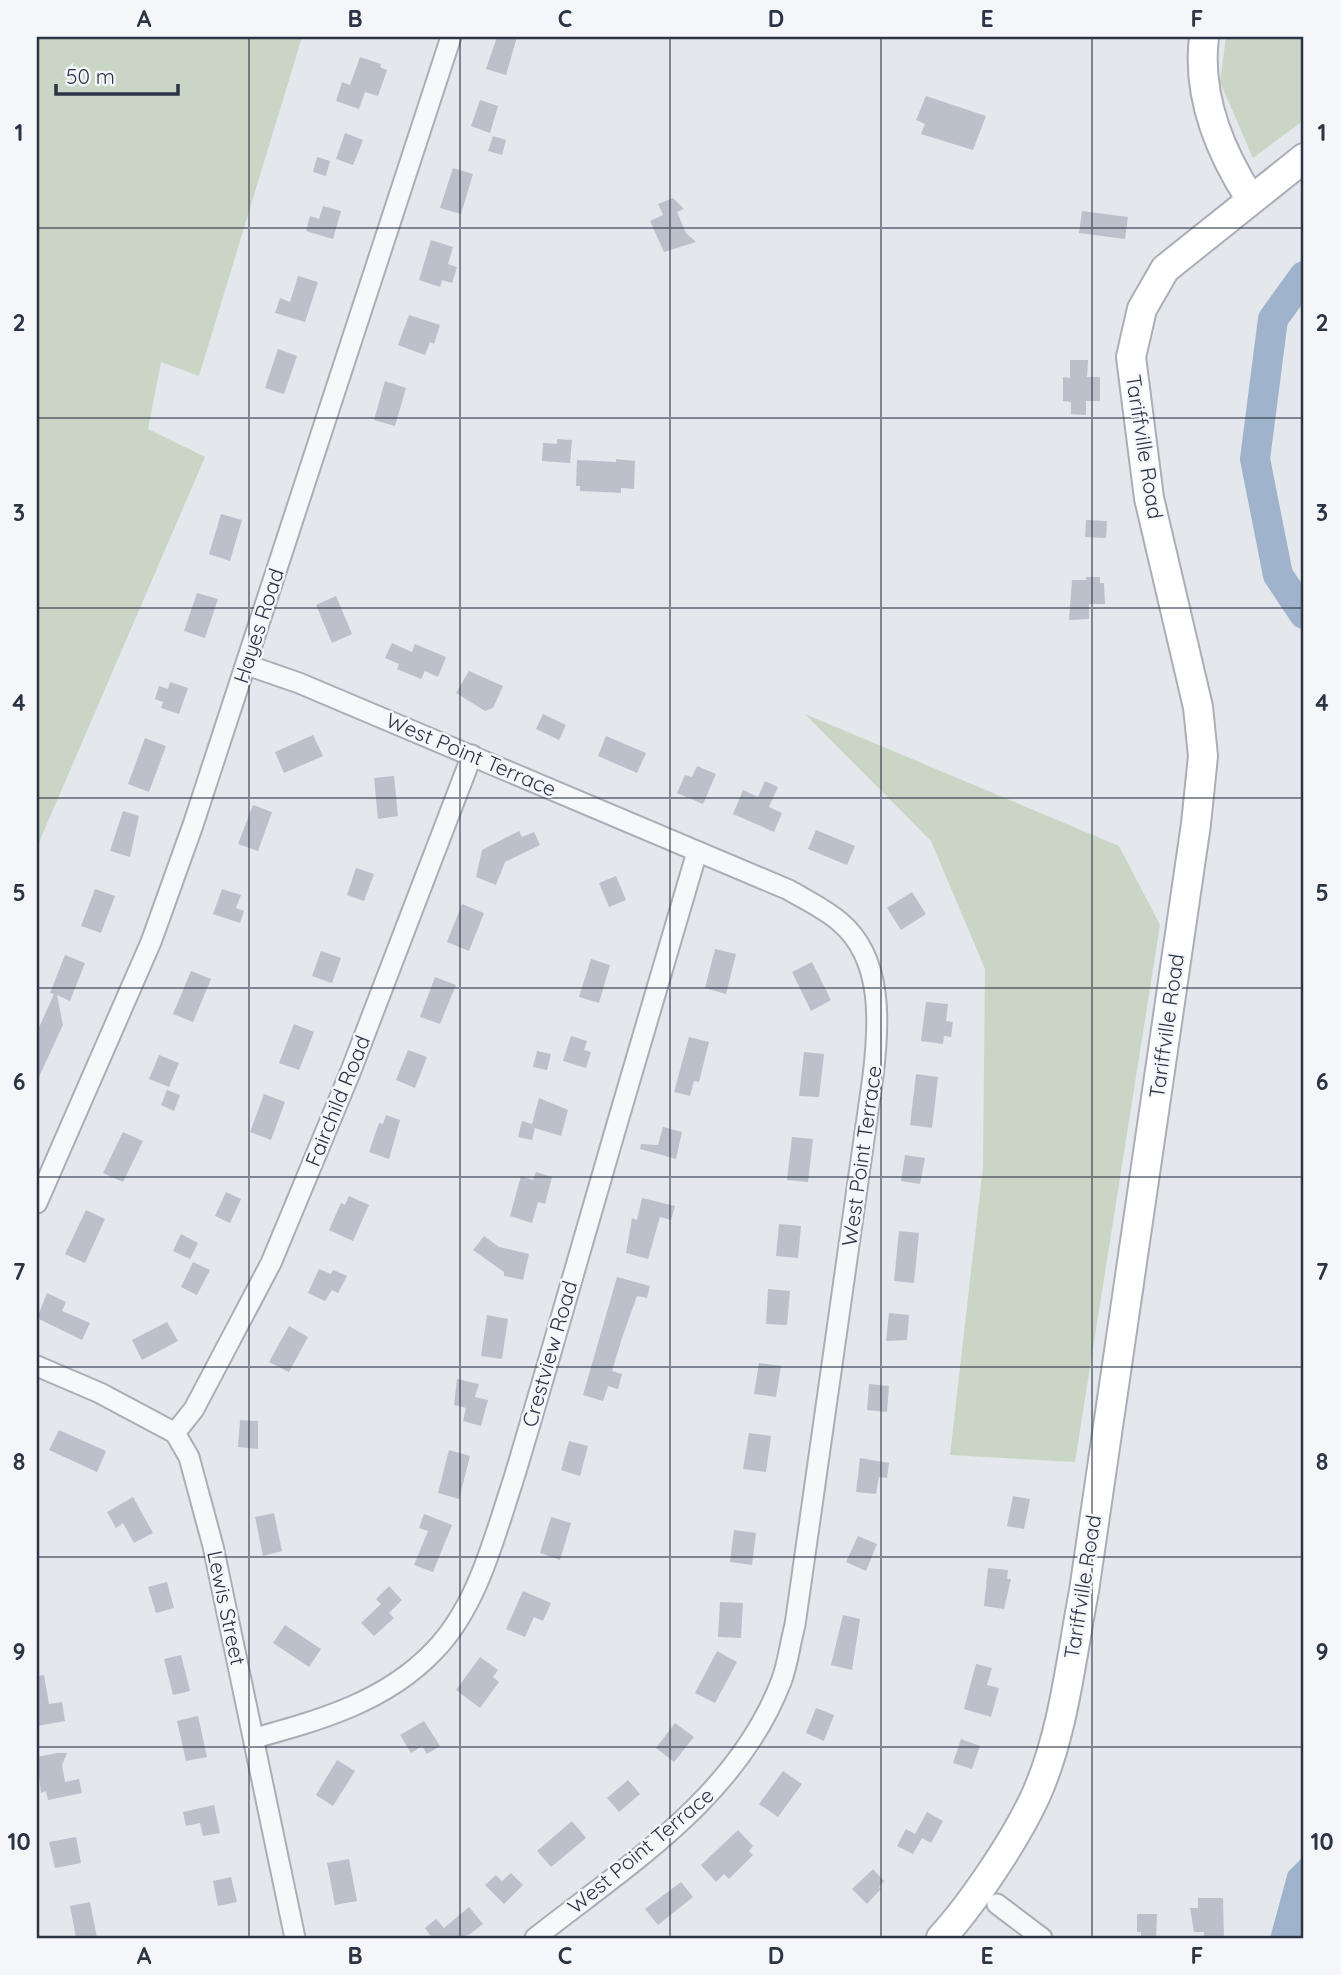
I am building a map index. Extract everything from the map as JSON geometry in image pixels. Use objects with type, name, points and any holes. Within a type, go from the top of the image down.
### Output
[{"type":"main road","points":[[1204,37],[1202,69],[1206,100],[1221,143],[1250,198]]},
{"type":"main road","name":"Tariffville Road","points":[[941,1938],[980,1890],[1036,1795],[1060,1718],[1084,1591],[1196,824],[1203,756],[1198,707],[1149,498],[1131,357],[1142,309],[1165,269],[1250,198],[1304,158]]},
{"type":"street","name":"Hayes Road","points":[[37,1203],[151,942],[247,665],[451,37]]},
{"type":"street","name":"West Point Terrace","points":[[247,665],[299,683],[789,890],[842,923],[860,947],[872,973],[877,1003],[878,1037],[795,1625],[783,1679],[769,1711],[727,1777],[703,1802],[625,1869],[535,1938]]},
{"type":"street","name":"Fairchild Road","points":[[175,1433],[194,1409],[271,1263],[345,1085],[472,755]]},
{"type":"street","name":"Crestview Road","points":[[255,1738],[320,1720],[368,1700],[399,1681],[434,1651],[457,1620],[478,1580],[531,1423],[697,852]]},
{"type":"street","points":[[37,1366],[100,1393],[175,1433]]},
{"type":"street","name":"Lewis Street","points":[[175,1433],[189,1457],[199,1486],[255,1738],[295,1938]]},
{"type":"street","points":[[998,1904],[1042,1938]]},
{"type":"green space","points":[[37,37],[302,37],[199,376],[161,362],[148,429],[205,457],[37,847]]},
{"type":"green space","points":[[1226,37],[1304,37],[1304,120],[1253,158],[1220,82]]},
{"type":"green space","points":[[805,714],[1119,846],[1160,925],[1075,1462],[950,1455],[983,1167],[985,969],[931,841]]},
{"type":"water","points":[[1304,1856],[1304,1938],[1270,1938],[1288,1872]]},
{"type":"building","points":[[497,37],[517,37],[506,75],[486,69]]},
{"type":"building","points":[[360,57],[381,64],[380,67],[387,70],[378,96],[365,92],[359,109],[336,101],[342,82],[350,85]]},
{"type":"building","points":[[926,96],[986,116],[973,150],[921,134],[925,124],[916,120]]},
{"type":"building","points":[[480,100],[498,106],[490,133],[471,126]]},
{"type":"building","points":[[345,133],[363,140],[353,165],[336,159]]},
{"type":"building","points":[[493,136],[506,140],[502,155],[488,151]]},
{"type":"building","points":[[317,157],[330,161],[326,176],[313,172]]},
{"type":"building","points":[[453,168],[473,174],[461,214],[440,208]]},
{"type":"building","points":[[673,198],[684,209],[677,212],[686,233],[696,242],[664,252],[650,221],[663,215],[658,204]]},
{"type":"building","points":[[323,206],[341,211],[333,239],[306,231],[310,216],[319,219]]},
{"type":"building","points":[[1082,211],[1128,217],[1125,239],[1079,233]]},
{"type":"building","points":[[431,240],[453,247],[448,264],[457,267],[452,283],[442,280],[440,287],[419,280]]},
{"type":"building","points":[[298,276],[318,282],[305,322],[275,313],[280,298],[290,302]]},
{"type":"building","points":[[409,315],[440,325],[434,344],[430,342],[425,355],[398,345]]},
{"type":"building","points":[[278,349],[297,356],[284,394],[265,388]]},
{"type":"building","points":[[1070,360],[1088,360],[1087,377],[1100,377],[1100,401],[1086,401],[1086,415],[1071,414],[1071,402],[1063,401],[1063,377],[1070,378]]},
{"type":"building","points":[[385,381],[406,388],[395,426],[374,420]]},
{"type":"building","points":[[557,439],[572,440],[570,463],[542,461],[543,443],[557,444]]},
{"type":"building","points":[[616,459],[635,461],[634,489],[621,488],[621,493],[580,491],[580,486],[576,486],[577,460],[616,462]]},
{"type":"building","points":[[221,514],[242,520],[230,561],[209,554]]},
{"type":"building","points":[[1086,520],[1107,521],[1106,538],[1085,537]]},
{"type":"building","points":[[1086,577],[1100,577],[1100,583],[1104,583],[1105,604],[1089,604],[1089,619],[1069,620],[1072,580],[1086,580]]},
{"type":"building","points":[[197,593],[218,599],[205,638],[184,631]]},
{"type":"building","points":[[336,596],[352,634],[332,643],[316,605]]},
{"type":"building","points":[[392,643],[412,652],[415,644],[446,657],[438,677],[425,671],[421,679],[397,669],[399,664],[385,658]]},
{"type":"building","points":[[469,671],[503,686],[493,708],[485,711],[456,693]]},
{"type":"building","points":[[170,682],[188,688],[179,714],[161,708],[163,702],[155,699],[159,686],[168,689]]},
{"type":"building","points":[[543,714],[566,725],[559,740],[536,729]]},
{"type":"building","points":[[313,735],[323,756],[284,773],[275,752]]},
{"type":"building","points":[[606,736],[646,753],[637,773],[598,756]]},
{"type":"building","points":[[145,738],[166,746],[149,792],[128,784]]},
{"type":"building","points":[[697,766],[716,774],[703,804],[677,793],[685,775],[692,777]]},
{"type":"building","points":[[394,776],[398,816],[378,819],[374,778]]},
{"type":"building","points":[[765,781],[778,787],[769,807],[782,813],[774,832],[733,814],[743,790],[758,797]]},
{"type":"building","points":[[253,805],[272,812],[258,851],[238,844]]},
{"type":"building","points":[[123,811],[139,816],[130,857],[110,851]]},
{"type":"building","points":[[816,830],[855,846],[847,865],[808,849]]},
{"type":"building","points":[[519,831],[522,837],[534,832],[540,845],[505,862],[496,885],[476,877],[482,850]]},
{"type":"building","points":[[356,868],[374,874],[364,901],[347,895]]},
{"type":"building","points":[[616,876],[626,900],[609,907],[599,883]]},
{"type":"building","points":[[95,889],[115,896],[101,933],[81,926]]},
{"type":"building","points":[[222,889],[241,895],[236,908],[244,911],[240,923],[213,914]]},
{"type":"building","points":[[912,892],[926,914],[901,930],[887,908]]},
{"type":"building","points":[[462,904],[484,913],[469,951],[447,942]]},
{"type":"building","points":[[715,949],[736,954],[726,994],[705,988]]},
{"type":"building","points":[[321,951],[341,958],[332,983],[312,976]]},
{"type":"building","points":[[65,955],[85,963],[70,1001],[57,995],[63,1025],[37,1081],[37,1032],[54,994],[50,993]]},
{"type":"building","points":[[591,959],[610,965],[599,1003],[579,997]]},
{"type":"building","points":[[812,962],[831,1000],[811,1011],[792,972]]},
{"type":"building","points":[[191,971],[211,979],[193,1022],[173,1014]]},
{"type":"building","points":[[435,977],[456,985],[440,1024],[420,1017]]},
{"type":"building","points":[[926,1002],[948,1004],[946,1021],[953,1022],[951,1037],[944,1036],[943,1044],[921,1041]]},
{"type":"building","points":[[294,1024],[314,1032],[299,1070],[279,1063]]},
{"type":"building","points":[[571,1036],[587,1041],[584,1050],[591,1052],[586,1068],[563,1061]]},
{"type":"building","points":[[689,1037],[709,1042],[699,1082],[694,1081],[690,1096],[674,1092]]},
{"type":"building","points":[[408,1050],[427,1057],[415,1088],[396,1080]]},
{"type":"building","points":[[537,1051],[551,1054],[547,1070],[533,1067]]},
{"type":"building","points":[[804,1052],[824,1054],[819,1097],[799,1096]]},
{"type":"building","points":[[159,1055],[179,1063],[169,1087],[149,1079]]},
{"type":"building","points":[[916,1074],[938,1077],[932,1128],[910,1125]]},
{"type":"building","points":[[167,1090],[180,1095],[174,1111],[161,1105]]},
{"type":"building","points":[[264,1094],[285,1102],[271,1140],[250,1132]]},
{"type":"building","points":[[539,1098],[568,1110],[561,1136],[535,1128],[532,1140],[518,1137],[522,1121],[532,1124]]},
{"type":"building","points":[[386,1115],[400,1120],[389,1159],[369,1152],[379,1123],[383,1124]]},
{"type":"building","points":[[663,1127],[682,1132],[676,1159],[640,1149],[641,1144],[658,1145]]},
{"type":"building","points":[[123,1132],[143,1141],[123,1182],[103,1173]]},
{"type":"building","points":[[792,1137],[813,1139],[808,1182],[787,1180]]},
{"type":"building","points":[[905,1155],[925,1158],[920,1184],[901,1181]]},
{"type":"building","points":[[536,1172],[552,1177],[545,1204],[538,1202],[532,1223],[510,1216],[521,1176],[533,1180]]},
{"type":"building","points":[[226,1192],[241,1199],[230,1223],[215,1216]]},
{"type":"building","points":[[349,1196],[369,1205],[353,1241],[329,1230],[341,1203],[345,1205]]},
{"type":"building","points":[[642,1198],[675,1206],[671,1220],[660,1217],[648,1259],[626,1253],[632,1218],[637,1220]]},
{"type":"building","points":[[86,1210],[105,1219],[85,1263],[65,1254]]},
{"type":"building","points":[[779,1224],[801,1226],[798,1258],[776,1256]]},
{"type":"building","points":[[899,1231],[919,1233],[914,1283],[894,1281]]},
{"type":"building","points":[[181,1234],[198,1243],[190,1259],[173,1251]]},
{"type":"building","points":[[484,1236],[499,1247],[529,1254],[523,1280],[504,1276],[504,1272],[473,1250]]},
{"type":"building","points":[[193,1262],[210,1270],[197,1295],[181,1287]]},
{"type":"building","points":[[319,1269],[331,1274],[333,1270],[347,1276],[338,1293],[332,1290],[325,1301],[308,1293]]},
{"type":"building","points":[[617,1277],[650,1286],[647,1298],[637,1296],[622,1338],[612,1371],[622,1374],[618,1389],[608,1386],[603,1401],[583,1395]]},
{"type":"building","points":[[768,1289],[790,1291],[787,1325],[766,1324]]},
{"type":"building","points":[[47,1293],[66,1302],[62,1311],[90,1323],[82,1340],[37,1318]]},
{"type":"building","points":[[889,1313],[909,1315],[907,1340],[886,1341]]},
{"type":"building","points":[[487,1315],[508,1319],[502,1359],[481,1356]]},
{"type":"building","points":[[167,1322],[178,1341],[142,1360],[132,1340]]},
{"type":"building","points":[[289,1326],[308,1337],[289,1372],[269,1362]]},
{"type":"building","points":[[759,1363],[781,1366],[776,1397],[754,1394]]},
{"type":"building","points":[[457,1379],[479,1384],[475,1397],[488,1400],[481,1426],[463,1421],[466,1408],[454,1405]]},
{"type":"building","points":[[869,1384],[889,1386],[887,1412],[867,1410]]},
{"type":"building","points":[[240,1420],[258,1421],[258,1449],[238,1447]]},
{"type":"building","points":[[59,1430],[106,1451],[97,1472],[49,1450]]},
{"type":"building","points":[[749,1433],[771,1436],[766,1472],[743,1469]]},
{"type":"building","points":[[569,1441],[588,1446],[580,1476],[561,1470]]},
{"type":"building","points":[[449,1450],[470,1456],[459,1499],[438,1493]]},
{"type":"building","points":[[860,1458],[889,1463],[887,1478],[879,1477],[876,1494],[856,1492]]},
{"type":"building","points":[[1013,1496],[1030,1499],[1024,1529],[1007,1526]]},
{"type":"building","points":[[133,1497],[153,1533],[134,1543],[123,1523],[116,1528],[107,1512]]},
{"type":"building","points":[[274,1513],[282,1551],[263,1556],[255,1517]]},
{"type":"building","points":[[424,1514],[452,1525],[433,1572],[414,1565],[428,1531],[419,1528]]},
{"type":"building","points":[[551,1517],[571,1523],[560,1560],[540,1553]]},
{"type":"building","points":[[734,1530],[756,1533],[752,1565],[730,1562]]},
{"type":"building","points":[[858,1536],[877,1544],[866,1571],[846,1562]]},
{"type":"building","points":[[988,1568],[1008,1570],[1007,1579],[1011,1579],[1004,1609],[984,1606]]},
{"type":"building","points":[[167,1582],[174,1608],[156,1613],[148,1587]]},
{"type":"building","points":[[389,1586],[402,1600],[389,1613],[394,1618],[374,1636],[361,1623],[381,1604],[376,1599]]},
{"type":"building","points":[[523,1591],[551,1603],[543,1621],[534,1617],[525,1637],[506,1629]]},
{"type":"building","points":[[720,1602],[743,1603],[741,1638],[718,1637]]},
{"type":"building","points":[[843,1615],[860,1619],[852,1670],[831,1665]]},
{"type":"building","points":[[285,1625],[321,1649],[309,1667],[273,1643]]},
{"type":"building","points":[[717,1651],[737,1662],[715,1703],[695,1693]]},
{"type":"building","points":[[181,1655],[190,1691],[173,1695],[164,1659]]},
{"type":"building","points":[[480,1657],[498,1670],[493,1677],[499,1682],[480,1708],[456,1690]]},
{"type":"building","points":[[976,1664],[992,1668],[987,1685],[999,1688],[991,1717],[964,1709]]},
{"type":"building","points":[[44,1675],[49,1704],[62,1702],[65,1721],[37,1726],[37,1676]]},
{"type":"building","points":[[816,1708],[834,1715],[824,1741],[806,1733]]},
{"type":"building","points":[[198,1716],[207,1757],[186,1761],[177,1721]]},
{"type":"building","points":[[424,1721],[440,1746],[427,1754],[422,1746],[411,1753],[400,1735]]},
{"type":"building","points":[[675,1723],[694,1737],[674,1762],[656,1748]]},
{"type":"building","points":[[961,1739],[980,1746],[972,1769],[953,1763]]},
{"type":"building","points":[[67,1753],[62,1765],[65,1782],[79,1779],[82,1793],[48,1800],[46,1791],[41,1793],[37,1757]]},
{"type":"building","points":[[337,1760],[355,1771],[333,1806],[316,1795]]},
{"type":"building","points":[[783,1771],[802,1784],[778,1817],[759,1804]]},
{"type":"building","points":[[628,1780],[640,1794],[619,1812],[607,1798]]},
{"type":"building","points":[[214,1805],[220,1833],[203,1836],[200,1823],[186,1826],[183,1812]]},
{"type":"building","points":[[927,1812],[943,1821],[931,1843],[922,1838],[913,1854],[897,1846],[906,1829],[915,1834]]},
{"type":"building","points":[[572,1821],[586,1838],[551,1867],[537,1851]]},
{"type":"building","points":[[738,1830],[753,1846],[749,1851],[753,1855],[729,1879],[724,1874],[716,1882],[701,1865]]},
{"type":"building","points":[[76,1837],[81,1863],[55,1868],[49,1842]]},
{"type":"building","points":[[349,1859],[357,1901],[335,1905],[327,1863]]},
{"type":"building","points":[[873,1869],[884,1881],[879,1887],[881,1889],[867,1904],[852,1889]]},
{"type":"building","points":[[511,1873],[523,1885],[504,1904],[485,1885],[496,1875],[502,1881]]},
{"type":"building","points":[[231,1877],[237,1902],[218,1906],[213,1881]]},
{"type":"building","points":[[681,1882],[693,1897],[658,1925],[645,1909]]},
{"type":"building","points":[[1198,1898],[1223,1898],[1224,1938],[1204,1938],[1204,1932],[1194,1932],[1190,1908],[1198,1908]]},
{"type":"building","points":[[90,1902],[97,1938],[76,1938],[70,1906]]},
{"type":"building","points":[[469,1907],[483,1924],[470,1934],[461,1938],[432,1938],[425,1928],[436,1919],[444,1928]]},
{"type":"building","points":[[1137,1914],[1157,1914],[1156,1938],[1141,1938],[1141,1932],[1137,1932]]},
{"type":"waterway","points":[[1304,276],[1273,319],[1255,459],[1278,575],[1304,614]]}]
